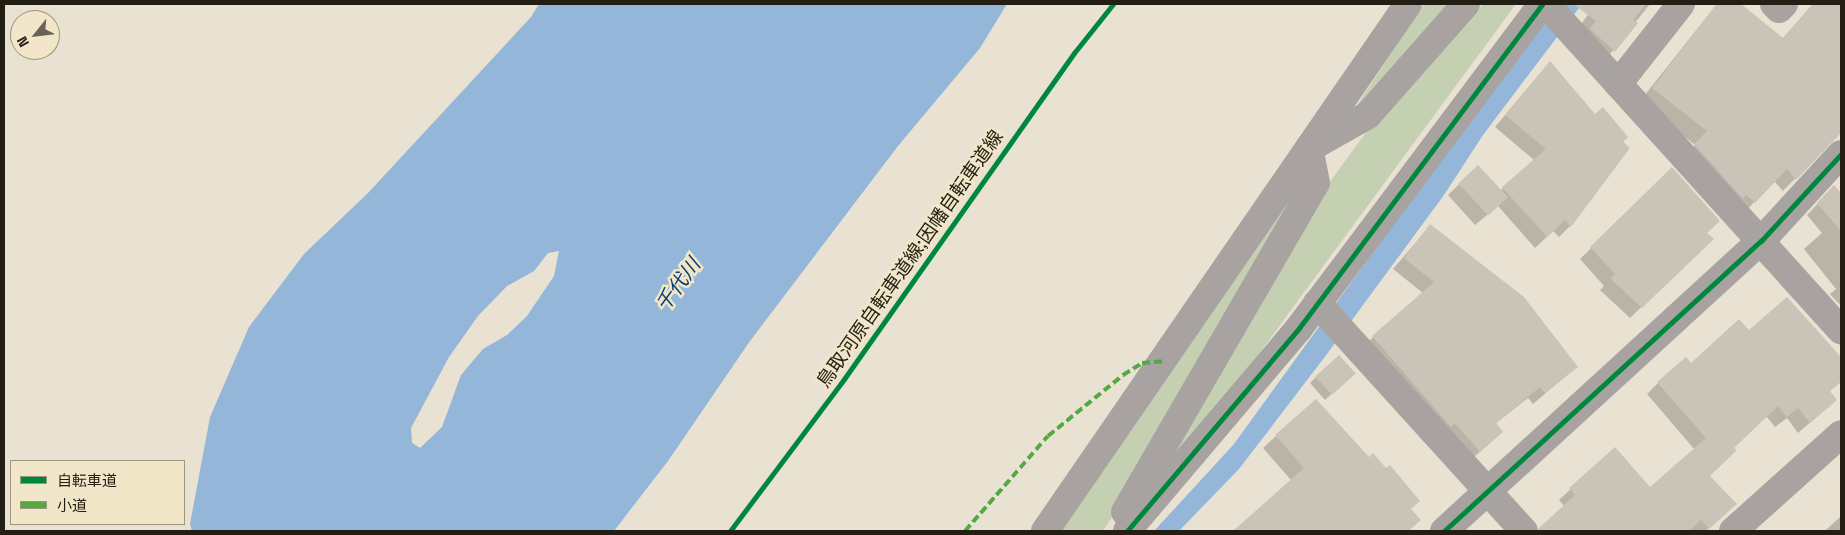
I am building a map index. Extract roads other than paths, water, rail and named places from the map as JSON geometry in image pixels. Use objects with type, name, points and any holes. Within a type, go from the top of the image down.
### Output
[{"type":"street","points":[[1045,531],[1408,4]]},
{"type":"street","points":[[1309,148],[1368,115],[1466,4]]},
{"type":"street","points":[[1127,531],[1317,303],[1542,4]]},
{"type":"street","points":[[1546,4],[1841,331]]},
{"type":"street","points":[[1618,84],[1681,4]]},
{"type":"street","points":[[1774,4],[1779,9],[1784,4]]},
{"type":"street","points":[[1113,531],[1316,183],[1309,148]]},
{"type":"street","points":[[1444,531],[1761,241],[1841,154]]},
{"type":"street","points":[[1317,303],[1524,531]]},
{"type":"street","points":[[1733,531],[1841,434]]},
{"type":"water","name":"千代川","points":[[539,4],[1007,4],[980,48],[898,146],[750,341],[668,461],[614,531],[192,531],[190,524],[210,417],[249,327],[304,254],[368,193],[531,17]],"holes":[[[559,251],[554,276],[527,316],[507,335],[483,349],[461,375],[442,427],[420,448],[412,443],[411,428],[449,357],[478,316],[507,286],[534,271],[548,253]]]},
{"type":"water","points":[[1553,4],[1582,4],[1483,135],[1444,195],[1327,354],[1239,469],[1179,531],[1154,531],[1234,444]]}]
